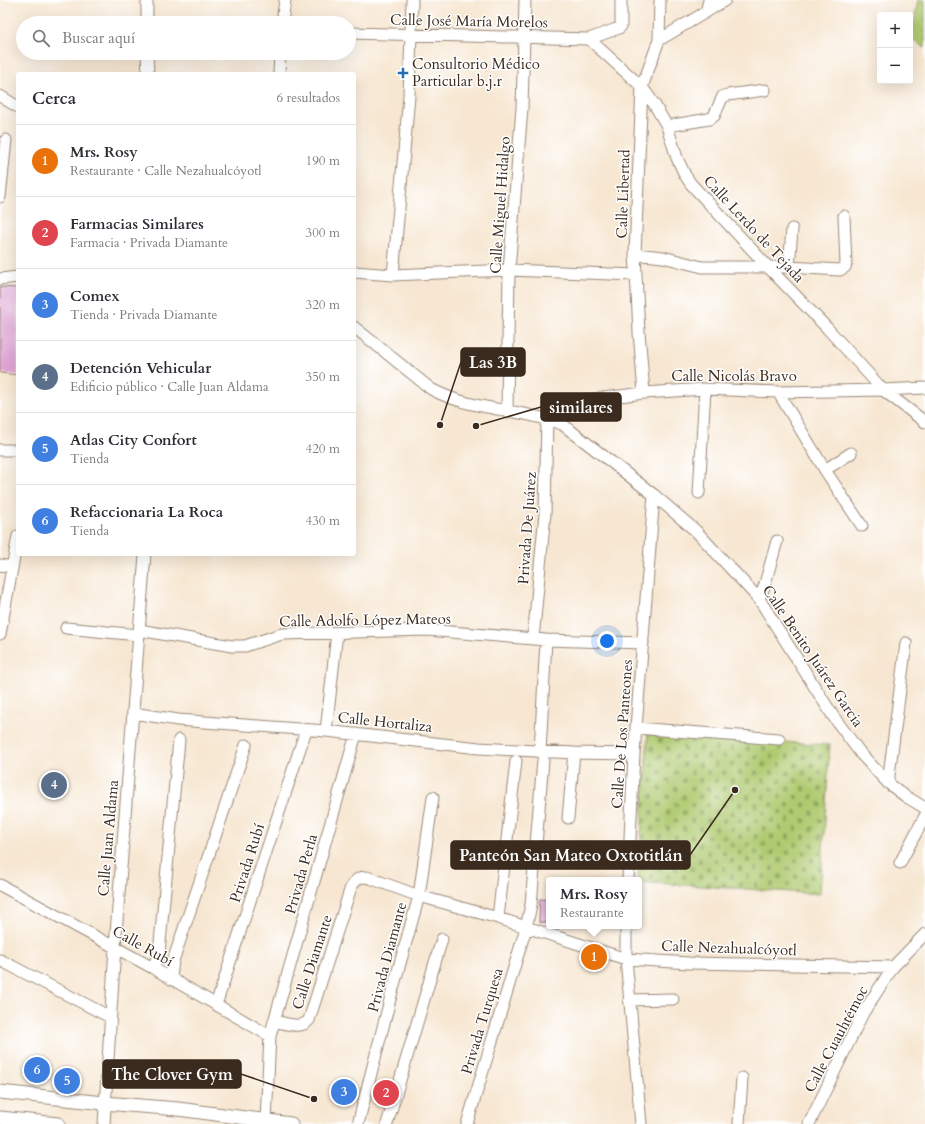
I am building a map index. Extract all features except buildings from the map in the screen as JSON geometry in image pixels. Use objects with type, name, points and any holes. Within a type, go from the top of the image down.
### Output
[{"type":"main road","points":[[0,1092],[178,1109],[291,1124]]},
{"type":"main road","points":[[0,1118],[58,1124]]},
{"type":"street","points":[[147,0],[147,16]]},
{"type":"street","points":[[283,16],[285,0]]},
{"type":"street","points":[[393,275],[409,96],[412,0]]},
{"type":"street","name":"Calle Miguel Hidalgo","points":[[507,412],[510,270],[522,108],[525,0]]},
{"type":"street","points":[[589,39],[621,26],[621,0]]},
{"type":"street","name":"Calle Libertad","points":[[644,392],[635,254],[642,86],[659,40],[660,0]]},
{"type":"street","points":[[706,12],[709,0]]},
{"type":"street","points":[[659,40],[725,0]]},
{"type":"street","name":"Calle José María Morelos","points":[[356,33],[589,39]]},
{"type":"street","name":"Calle Lerdo de Tejada","points":[[589,39],[642,86],[667,126],[684,175],[691,184],[827,328],[883,390],[925,422]]},
{"type":"street","points":[[147,60],[148,72]]},
{"type":"street","points":[[279,72],[280,60]]},
{"type":"street","points":[[667,126],[706,121],[714,116],[723,96],[765,90]]},
{"type":"street","points":[[0,96],[16,105]]},
{"type":"street","points":[[0,198],[6,140]]},
{"type":"street","points":[[635,254],[663,257],[702,266],[769,268],[789,267],[836,270],[845,267],[844,216]]},
{"type":"street","points":[[789,267],[792,229]]},
{"type":"street","points":[[356,272],[393,275],[510,270],[636,275]]},
{"type":"street","points":[[0,278],[16,278]]},
{"type":"street","name":"Calle Benito Juárez Garcia","points":[[356,329],[431,389],[444,396],[507,412],[547,418],[562,424],[654,495],[696,531],[759,598],[833,716],[861,754],[888,783],[905,796],[925,808]]},
{"type":"street","name":"Calle Nicolás Bravo","points":[[547,418],[578,401],[644,392],[705,389],[778,392],[925,388]]},
{"type":"street","points":[[699,493],[705,389]]},
{"type":"street","points":[[778,392],[824,470],[862,526]]},
{"type":"street","name":"Privada De Juárez","points":[[533,639],[545,514],[547,418]]},
{"type":"street","points":[[0,450],[16,450]]},
{"type":"street","points":[[824,470],[851,453]]},
{"type":"street","name":"Calle De Los Panteones","points":[[628,877],[634,754],[654,495]]},
{"type":"street","points":[[759,598],[764,587],[777,541]]},
{"type":"street","points":[[0,634],[16,546]]},
{"type":"street","name":"Calle Juan Aldama","points":[[104,1124],[104,1103],[115,947],[145,556]]},
{"type":"street","points":[[0,565],[12,567]]},
{"type":"street","name":"Calle Adolfo López Mateos","points":[[66,628],[139,633],[232,646],[245,646],[282,634],[427,630],[546,640],[643,643]]},
{"type":"street","points":[[326,731],[337,633]]},
{"type":"street","name":"Privada Turquesa","points":[[467,1124],[526,928],[531,905],[541,756],[546,640]]},
{"type":"street","points":[[888,783],[906,643]]},
{"type":"street","name":"Calle Hortaliza","points":[[133,713],[178,720],[356,734],[541,756],[574,753],[634,754]]},
{"type":"street","points":[[636,728],[779,739]]},
{"type":"street","name":"Privada Rubí","points":[[216,1005],[306,730]]},
{"type":"street","name":"Privada Perla","points":[[274,1021],[356,734]]},
{"type":"street","points":[[153,968],[159,953],[179,740]]},
{"type":"street","points":[[171,979],[173,961],[246,745]]},
{"type":"street","points":[[568,818],[574,753]]},
{"type":"street","points":[[498,918],[516,761]]},
{"type":"street","name":"Privada Diamante","points":[[358,1124],[392,992],[419,896],[433,797]]},
{"type":"street","points":[[900,863],[925,816]]},
{"type":"street","name":"Calle Diamante","points":[[266,1121],[270,1036],[274,1021],[297,1026],[306,1023],[309,1020],[351,887],[357,878],[361,877]]},
{"type":"street","name":"Calle Nezahualcóyotl","points":[[361,877],[367,877],[419,896],[498,918],[626,959],[689,963],[893,967]]},
{"type":"street","name":"Calle Rubí","points":[[0,885],[153,968],[270,1036]]},
{"type":"street","points":[[626,929],[626,959],[629,1000],[641,1124]]},
{"type":"street","name":"Calle Cuauhtémoc","points":[[809,1124],[863,1013],[893,967],[925,934]]},
{"type":"street","points":[[387,1124],[442,938]]},
{"type":"street","points":[[0,960],[110,1017]]},
{"type":"street","points":[[629,1000],[673,999]]},
{"type":"street","points":[[739,1124],[742,1078]]},
{"type":"green space","points":[[918,0],[925,0],[925,48],[913,40],[913,28]]},
{"type":"green space","points":[[648,733],[830,745],[820,894],[642,882],[642,877],[638,877]]},
{"type":"place","name":"Consultorio Médico Particular b.j.r","points":[[403,73]]},
{"type":"place","name":"Las 3B","points":[[440,425]]},
{"type":"place","name":"similares","points":[[476,426]]},
{"type":"place","name":"Detención Vehicular","points":[[54,785]]},
{"type":"place","name":"Panteón San Mateo Oxtotitlán","points":[[735,790]]},
{"type":"place","name":"Mrs. Rosy","points":[[594,957]]},
{"type":"place","name":"Refaccionaria La Roca","points":[[37,1070]]},
{"type":"place","name":"Atlas City Confort","points":[[67,1081]]},
{"type":"place","name":"Comex","points":[[344,1092]]},
{"type":"place","name":"Farmacias Similares","points":[[386,1093]]},
{"type":"place","name":"The Clover Gym","points":[[314,1099]]}]
